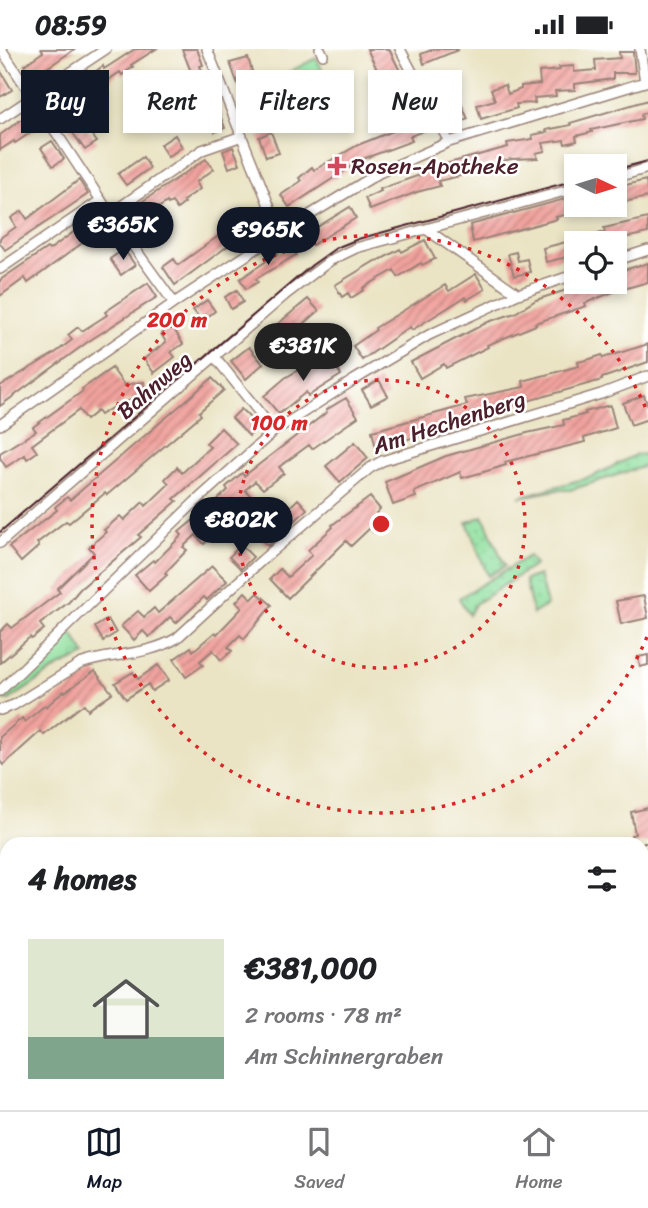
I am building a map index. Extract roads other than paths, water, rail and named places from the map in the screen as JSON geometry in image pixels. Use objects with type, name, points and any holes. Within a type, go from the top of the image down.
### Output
[{"type":"street","points":[[1,49],[21,79]]},
{"type":"street","points":[[75,70],[106,49]]},
{"type":"street","points":[[207,49],[280,233]]},
{"type":"street","points":[[400,49],[449,142]]},
{"type":"street","points":[[0,425],[174,303],[280,233],[379,173],[449,142],[647,81],[640,49]]},
{"type":"street","points":[[0,119],[21,106]]},
{"type":"street","points":[[57,133],[110,214],[174,303]]},
{"type":"street","points":[[110,214],[202,151],[242,136]]},
{"type":"street","points":[[627,174],[648,168]]},
{"type":"street","name":"Bahnweg","points":[[0,543],[285,295],[331,260],[356,248],[564,191]]},
{"type":"street","points":[[0,269],[101,200]]},
{"type":"street","points":[[426,229],[518,294]]},
{"type":"street","points":[[627,257],[648,250]]},
{"type":"street","points":[[0,691],[195,502],[274,431],[429,335],[518,294],[564,278]]},
{"type":"street","points":[[215,357],[274,431]]},
{"type":"street","name":"Am Hechenberg","points":[[0,710],[14,705],[80,664],[150,651],[177,638],[262,560],[370,468],[382,461],[600,394],[648,376]]},
{"type":"tram line","points":[[627,167],[648,161]]},
{"type":"tram line","points":[[0,532],[312,265],[336,248],[358,239],[564,183]]},
{"type":"place","name":"Rosen-Apotheke","points":[[337,166]]}]
